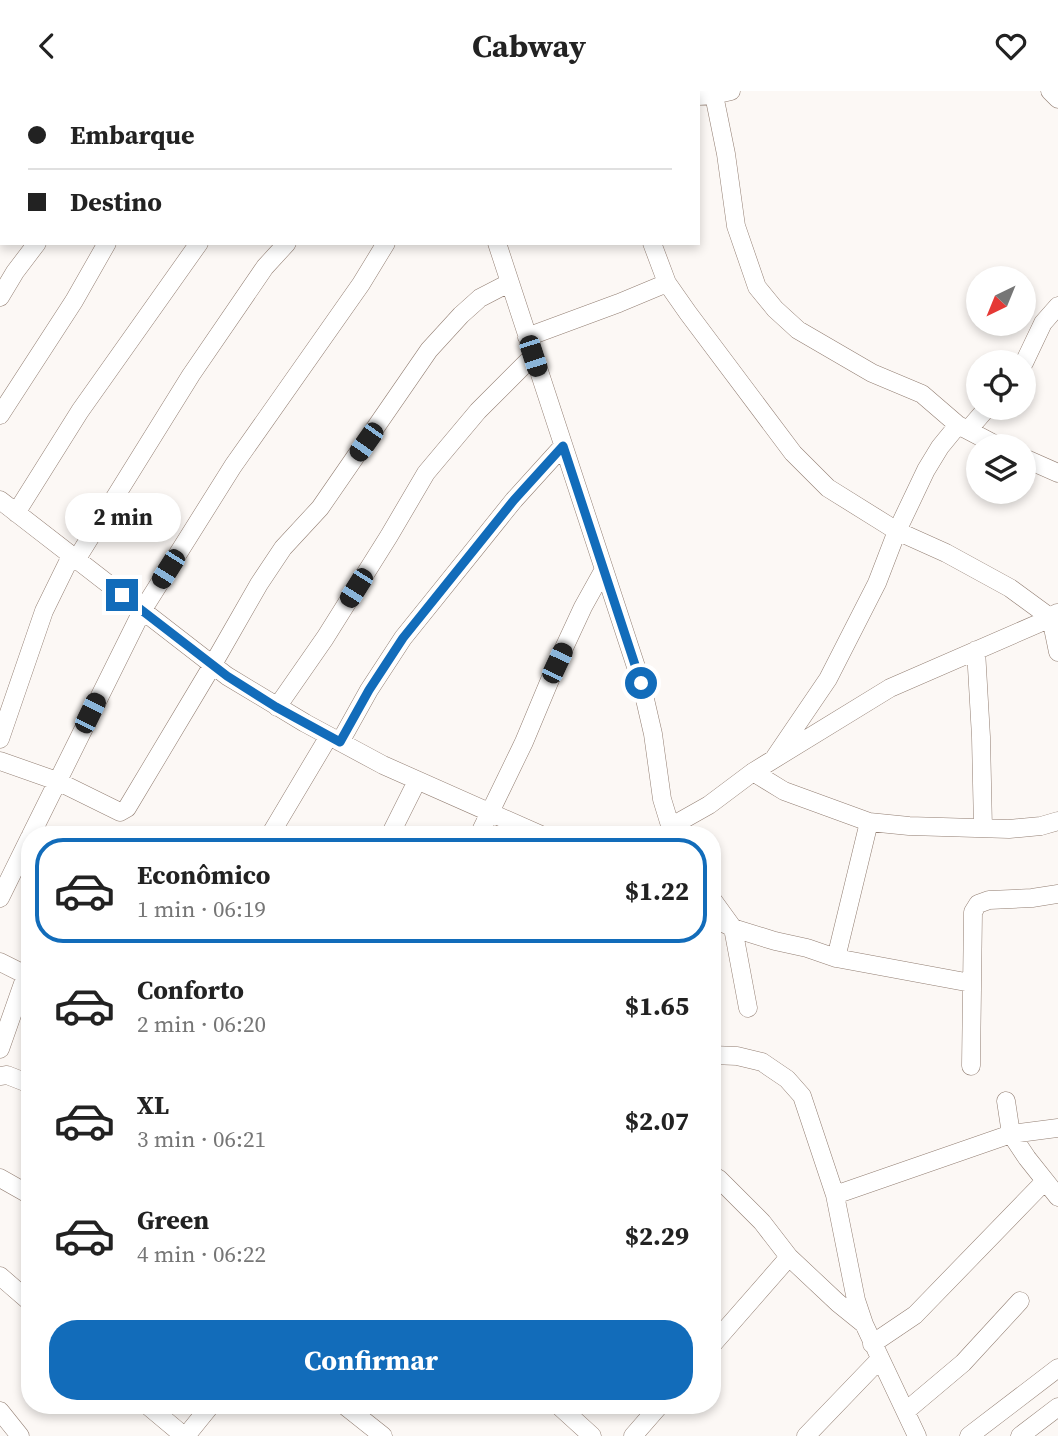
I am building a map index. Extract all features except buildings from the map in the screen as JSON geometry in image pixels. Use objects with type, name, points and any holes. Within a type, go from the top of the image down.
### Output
[{"type":"street","points":[[1050,91],[1058,99]]},
{"type":"street","points":[[714,94],[736,226],[757,287],[775,309],[798,330],[872,373],[922,394],[976,434]]},
{"type":"street","points":[[0,297],[35,245]]},
{"type":"street","points":[[0,415],[74,301],[106,245]]},
{"type":"street","points":[[198,245],[80,411],[6,509],[74,558],[212,666],[276,707],[383,765],[522,826]]},
{"type":"street","points":[[0,739],[44,611],[74,558],[191,375],[265,267],[285,245]]},
{"type":"street","points":[[35,826],[142,611],[233,465],[361,284],[385,245]]},
{"type":"street","points":[[498,245],[641,683],[653,734],[662,799],[670,826]]},
{"type":"street","points":[[653,245],[667,283],[793,453],[828,488],[897,531],[946,553],[1055,615]]},
{"type":"street","points":[[0,761],[57,781],[120,811],[127,808],[283,548],[320,508],[429,351],[461,314],[480,298],[509,282]]},
{"type":"street","points":[[527,337],[667,283]]},
{"type":"street","points":[[1030,350],[1043,323],[1058,306]]},
{"type":"street","points":[[276,707],[331,628],[426,473],[478,411],[533,356]]},
{"type":"street","points":[[771,762],[828,679],[877,583],[897,531],[926,470],[940,447],[972,420]]},
{"type":"street","points":[[276,826],[403,638],[514,500],[563,446]]},
{"type":"street","points":[[1036,463],[1058,473]]},
{"type":"street","points":[[483,826],[524,742],[583,607],[604,571]]},
{"type":"street","points":[[678,826],[753,772],[890,688],[1055,615]]},
{"type":"street","points":[[1055,615],[1058,652]]},
{"type":"street","points":[[976,650],[983,828]]},
{"type":"street","points":[[753,772],[784,791],[869,822],[909,826],[1019,828],[1058,821]]},
{"type":"street","points":[[394,826],[417,781]]},
{"type":"street","points":[[836,958],[869,822]]},
{"type":"street","points":[[0,898],[21,855]]},
{"type":"street","points":[[971,1066],[973,912],[978,904],[989,900],[1058,894]]},
{"type":"street","points":[[721,911],[733,928],[748,1008]]},
{"type":"street","points":[[721,922],[733,928],[836,958],[971,983]]},
{"type":"street","points":[[0,963],[21,973]]},
{"type":"street","points":[[0,1049],[21,994]]},
{"type":"street","points":[[721,1055],[762,1062],[787,1079],[802,1096],[835,1195],[856,1300],[864,1324],[917,1436]]},
{"type":"street","points":[[0,1076],[7,1075],[21,1080]]},
{"type":"street","points":[[1006,1101],[1012,1134],[1058,1197]]},
{"type":"street","points":[[835,1195],[1012,1134],[1058,1128]]},
{"type":"street","points":[[0,1178],[21,1190]]},
{"type":"street","points":[[721,1181],[762,1222],[789,1257],[864,1324]]},
{"type":"street","points":[[806,1436],[876,1351],[915,1315],[1045,1181]]},
{"type":"street","points":[[721,1335],[789,1257]]},
{"type":"street","points":[[0,1276],[21,1294]]},
{"type":"street","points":[[906,1411],[963,1363],[1020,1301]]},
{"type":"street","points":[[969,1436],[1058,1368]]},
{"type":"street","points":[[1020,1436],[1058,1408]]},
{"type":"street","points":[[0,1411],[20,1436]]},
{"type":"street","points":[[158,1414],[185,1436],[203,1414]]},
{"type":"street","points":[[355,1414],[383,1436]]},
{"type":"street","points":[[568,1414],[592,1436]]},
{"type":"street","points":[[633,1436],[652,1414]]},
{"type":"route","points":[[122,595],[212,666],[276,707],[340,742],[369,690],[403,638],[514,500],[563,446],[641,683]]}]
